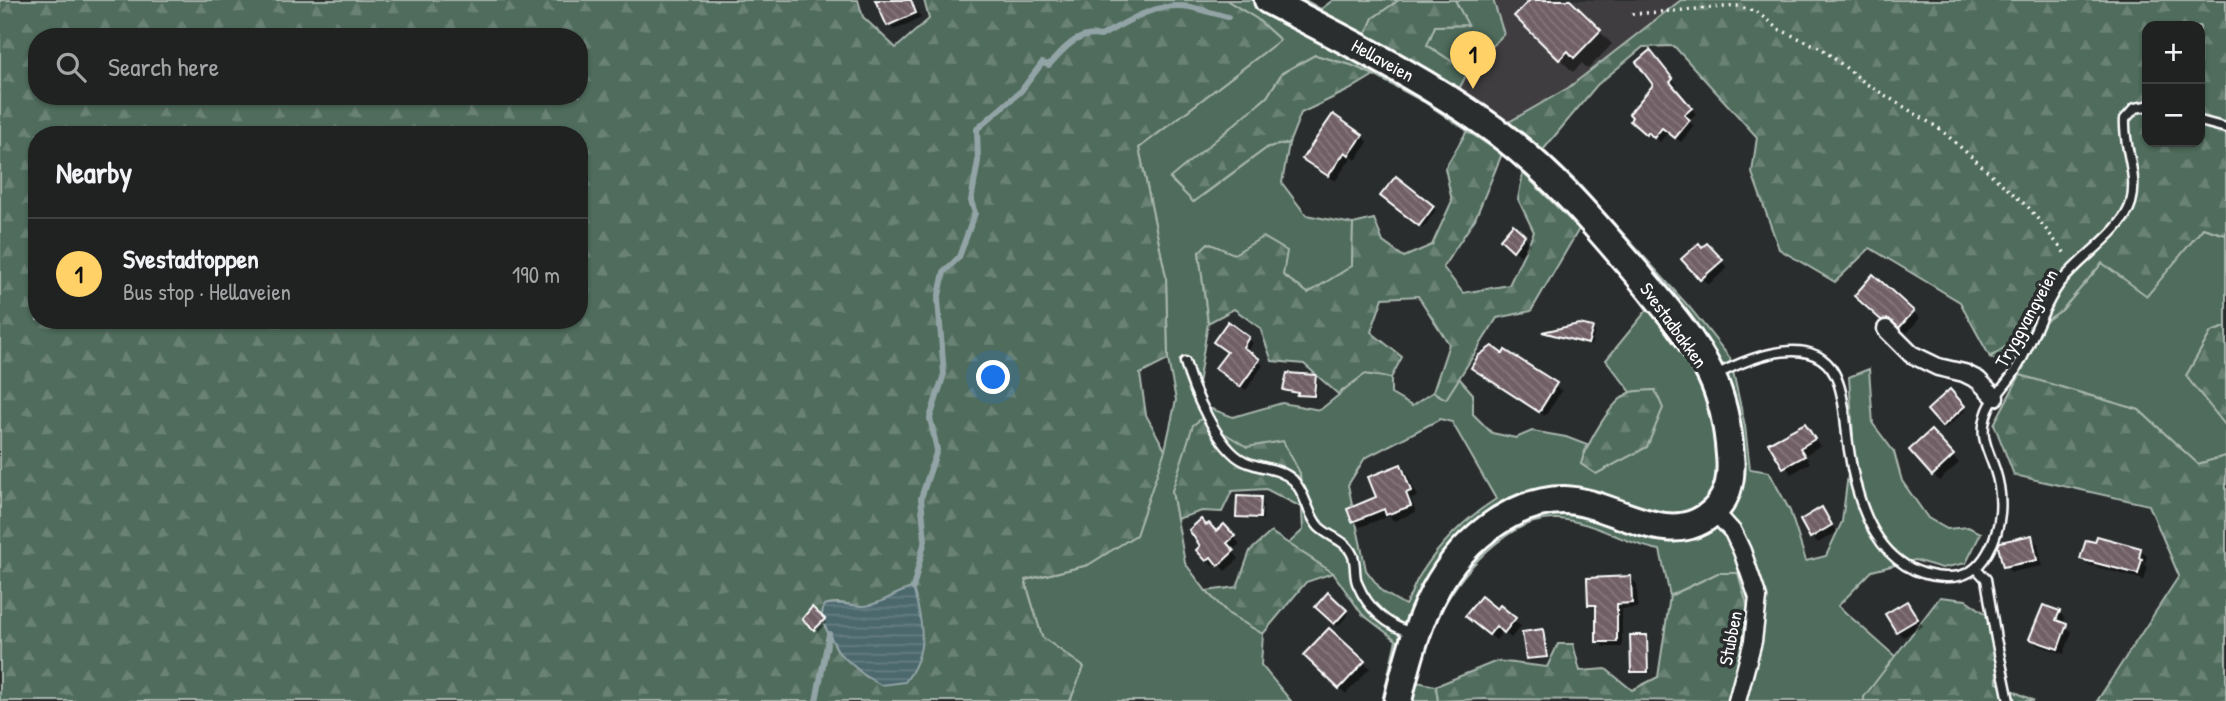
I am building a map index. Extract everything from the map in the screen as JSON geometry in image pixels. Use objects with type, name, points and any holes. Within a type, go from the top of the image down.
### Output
[{"type":"main road","name":"Hellaveien","points":[[1268,0],[1421,81],[1492,128]]},
{"type":"main road","name":"Svestadbakken","points":[[1492,128],[1545,172],[1596,226],[1675,320],[1697,351],[1712,377],[1727,420],[1731,470],[1724,498],[1714,511]]},
{"type":"main road","points":[[1398,701],[1415,634],[1429,599],[1461,551],[1497,521],[1524,507],[1541,502],[1566,500],[1587,503],[1655,526],[1674,528],[1700,520],[1714,511]]},
{"type":"street","points":[[1886,329],[1911,355],[1978,380],[1995,397]]},
{"type":"street","name":"Stubben","points":[[1714,511],[1733,532],[1758,598],[1754,641],[1737,701]]},
{"type":"lane","name":"Tryggvangveien","points":[[1976,568],[1988,553],[2001,512],[2001,494],[1996,471],[1983,438],[1982,429],[1988,409],[2014,374],[2053,296],[2075,265],[2120,223],[2129,208],[2133,179],[2125,119],[2135,108],[2142,107]]},
{"type":"lane","points":[[2205,122],[2226,128]]},
{"type":"lane","points":[[1712,377],[1734,365],[1777,352],[1807,351],[1818,355],[1832,369],[1839,382],[1845,409],[1849,451],[1860,499],[1883,547],[1898,562],[1915,571],[1932,576],[1957,577],[1967,575],[1976,568],[1986,579],[2009,701]]},
{"type":"lane","points":[[1185,362],[1198,402],[1233,454],[1248,463],[1279,471],[1295,482],[1320,527],[1340,541],[1352,554],[1357,585],[1376,612],[1391,626],[1415,634]]},
{"type":"path","points":[[1632,14],[1737,6],[1756,12],[1778,29],[1821,48],[1865,83],[1940,129],[2029,208],[2075,265]]},
{"type":"shaded area","points":[[1493,0],[1681,0],[1568,88],[1509,122],[1459,89],[1472,66],[1504,34]]},
{"type":"green space","points":[[0,0],[858,0],[863,17],[896,48],[929,19],[924,0],[1226,0],[1257,19],[1280,40],[1139,148],[1166,277],[1168,360],[1140,374],[1146,415],[1165,450],[1136,535],[1088,565],[1025,580],[1042,637],[1084,667],[1070,701],[0,701]],"holes":[[[913,588],[839,653],[821,619],[824,605],[837,603],[870,606]]]},
{"type":"green space","points":[[1226,0],[1305,0],[1321,9],[1333,0],[1399,0],[1373,18],[1366,34],[1459,89],[1509,122],[1543,150],[1577,182],[1690,308],[1730,358],[1745,426],[1750,469],[1769,472],[1790,511],[1806,561],[1826,556],[1842,522],[1853,435],[1849,377],[1869,369],[1873,424],[1894,452],[1902,481],[1928,518],[1947,529],[1968,527],[1981,533],[1966,563],[1942,568],[1915,560],[1872,571],[1838,606],[1896,657],[1864,697],[1864,701],[1728,701],[1744,650],[1718,573],[1670,596],[1660,550],[1584,524],[1548,519],[1523,526],[1494,545],[1466,574],[1444,606],[1428,642],[1417,682],[1436,686],[1438,701],[1382,701],[1396,640],[1362,614],[1333,573],[1288,544],[1303,530],[1300,473],[1247,448],[1201,419],[1172,491],[1185,563],[1206,591],[1229,614],[1263,634],[1261,665],[1291,701],[1070,701],[1083,667],[1042,637],[1025,580],[1088,565],[1165,450],[1176,400],[1168,360],[1166,277],[1139,148],[1280,40],[1257,19]],"holes":[[[1315,55],[1374,75],[1424,102],[1502,154],[1548,196],[1620,273],[1647,310],[1606,360],[1631,392],[1655,390],[1581,464],[1587,445],[1566,437],[1532,431],[1516,438],[1492,433],[1473,414],[1473,394],[1459,378],[1446,398],[1433,392],[1412,406],[1391,394],[1391,378],[1365,374],[1320,410],[1282,403],[1233,417],[1206,407],[1198,384],[1208,323],[1199,252],[1234,254],[1283,275],[1308,294],[1352,266],[1353,224],[1306,215],[1282,183],[1289,143],[1268,147],[1194,202],[1170,179],[1267,97],[1282,73]],[[1440,419],[1452,422],[1496,499],[1464,523],[1444,543],[1420,575],[1405,605],[1383,592],[1366,570],[1348,485],[1365,458]]]},
{"type":"green space","points":[[1399,0],[1455,0],[1468,25],[1435,26],[1427,45],[1468,72],[1459,89],[1366,34],[1373,18]]},
{"type":"green space","points":[[1455,0],[1493,0],[1504,34],[1468,72],[1427,45],[1435,26],[1467,25]]},
{"type":"green space","points":[[1681,0],[2226,0],[2226,235],[2203,228],[2147,296],[2102,263],[2062,310],[1990,357],[1960,302],[1870,248],[1835,282],[1779,249],[1752,173],[1757,137],[1674,46],[1643,47],[1597,85],[1543,150],[1509,122],[1568,88]]},
{"type":"green space","points":[[1315,55],[1374,75],[1301,113],[1289,143],[1268,147],[1193,202],[1170,178],[1267,97],[1282,73]]},
{"type":"green space","points":[[1467,131],[1502,154],[1475,219],[1443,267],[1463,293],[1509,285],[1534,232],[1518,199],[1523,173],[1579,229],[1531,311],[1497,318],[1446,399],[1433,392],[1449,344],[1418,296],[1383,298],[1371,332],[1402,357],[1391,378],[1365,374],[1338,394],[1304,364],[1272,361],[1260,328],[1234,309],[1208,323],[1199,252],[1208,243],[1234,254],[1263,237],[1287,251],[1283,275],[1308,293],[1352,266],[1353,224],[1374,219],[1383,242],[1404,257],[1432,245],[1452,201],[1445,168]]},
{"type":"green space","points":[[2203,228],[2226,235],[2226,327],[2211,332],[2186,376],[2226,426],[2226,456],[2198,464],[2139,410],[2020,375],[1990,357],[2062,310],[2102,263],[2192,240]]},
{"type":"green space","points":[[2226,327],[2226,426],[2186,376],[2211,332]]},
{"type":"green space","points":[[2020,375],[2139,410],[2198,464],[2226,456],[2226,701],[2097,701],[2179,576],[2149,505],[2014,475],[1994,424]]},
{"type":"green space","points":[[1655,390],[1663,408],[1647,447],[1596,474],[1581,464],[1594,434],[1616,403],[1632,392]]},
{"type":"green space","points":[[1201,419],[1247,447],[1283,441],[1300,473],[1301,507],[1266,489],[1232,491],[1222,512],[1202,511],[1177,519],[1172,491],[1193,425]]},
{"type":"green space","points":[[1271,532],[1333,573],[1306,582],[1263,634],[1229,614],[1206,591],[1237,587],[1250,551]]},
{"type":"green space","points":[[1718,573],[1738,573],[1747,605],[1744,650],[1728,701],[1438,701],[1436,686],[1497,661],[1547,667],[1558,644],[1573,644],[1580,671],[1606,669],[1632,690],[1658,677],[1670,596]]},
{"type":"green space","points":[[1940,597],[1966,600],[1995,620],[1997,683],[2034,701],[1864,701],[1864,697]]},
{"type":"water","points":[[913,588],[922,636],[918,659],[905,682],[881,685],[865,676],[839,653],[821,619],[824,605],[870,605]]},
{"type":"building","points":[[875,0],[911,0],[916,13],[887,26]]},
{"type":"building","points":[[1530,0],[1570,0],[1601,30],[1574,58],[1568,51],[1559,60],[1514,16]]},
{"type":"building","points":[[1650,50],[1673,79],[1670,82],[1692,108],[1684,115],[1690,120],[1675,138],[1662,128],[1654,138],[1648,132],[1646,135],[1630,121],[1632,117],[1629,114],[1653,85],[1636,62]]},
{"type":"building","points":[[1333,114],[1363,135],[1349,155],[1345,152],[1328,176],[1302,159]]},
{"type":"building","points":[[1396,176],[1434,206],[1419,226],[1380,196]]},
{"type":"building","points":[[1513,224],[1525,235],[1513,251],[1500,239]]},
{"type":"building","points":[[1699,243],[1702,247],[1707,243],[1723,260],[1700,280],[1681,259]]},
{"type":"building","points":[[1873,274],[1914,311],[1899,328],[1889,319],[1881,320],[1854,296]]},
{"type":"building","points":[[1228,321],[1249,337],[1243,347],[1260,359],[1240,387],[1215,368],[1227,352],[1213,342]]},
{"type":"building","points":[[1579,324],[1593,327],[1588,344],[1542,332]]},
{"type":"building","points":[[1492,346],[1503,354],[1505,350],[1557,383],[1539,412],[1471,368],[1478,356]]},
{"type":"building","points":[[1287,373],[1316,375],[1314,396],[1297,395],[1298,393],[1283,390]]},
{"type":"building","points":[[1950,389],[1965,406],[1942,427],[1927,410]]},
{"type":"building","points":[[1805,423],[1815,439],[1800,448],[1805,456],[1783,468],[1768,443]]},
{"type":"building","points":[[1931,430],[1954,455],[1932,476],[1909,450]]},
{"type":"building","points":[[1401,464],[1411,491],[1406,493],[1411,506],[1386,515],[1384,509],[1352,522],[1347,509],[1376,497],[1368,477]]},
{"type":"building","points":[[1237,496],[1261,497],[1260,518],[1236,517]]},
{"type":"building","points":[[1822,507],[1832,525],[1810,538],[1800,520]]},
{"type":"building","points":[[1201,519],[1216,531],[1224,524],[1235,536],[1227,543],[1234,551],[1218,566],[1211,557],[1206,561],[1196,550],[1200,546],[1189,530]]},
{"type":"building","points":[[2032,535],[2037,560],[2003,567],[1998,546],[2000,542]]},
{"type":"building","points":[[2097,536],[2141,548],[2139,558],[2142,559],[2138,574],[2080,559],[2086,540],[2095,542]]},
{"type":"building","points":[[1631,576],[1632,603],[1617,604],[1617,642],[1596,642],[1596,605],[1588,605],[1587,578]]},
{"type":"building","points":[[1328,592],[1347,610],[1334,624],[1315,607]]},
{"type":"building","points":[[1481,596],[1497,609],[1500,605],[1516,618],[1504,633],[1496,626],[1489,635],[1465,616]]},
{"type":"building","points":[[1907,601],[1918,619],[1896,632],[1885,614]]},
{"type":"building","points":[[2043,605],[2060,611],[2056,620],[2067,624],[2058,649],[2029,639]]},
{"type":"building","points":[[812,607],[825,619],[814,630],[802,619]]},
{"type":"building","points":[[1329,628],[1365,661],[1339,689],[1303,655]]},
{"type":"building","points":[[1543,629],[1547,657],[1526,659],[1522,632]]},
{"type":"building","points":[[1630,635],[1647,635],[1648,672],[1631,672]]},
{"type":"waterway","points":[[913,588],[925,540],[921,498],[937,450],[930,418],[944,374],[938,300],[944,272],[959,257],[975,213],[971,201],[978,161],[977,129],[1021,91],[1042,63],[1049,65],[1078,39],[1092,35],[1101,36],[1144,14],[1166,7],[1190,7],[1228,17]]},
{"type":"waterway","points":[[816,701],[829,634]]},
{"type":"place","name":"Svestadtoppen","points":[[1473,89]]}]
